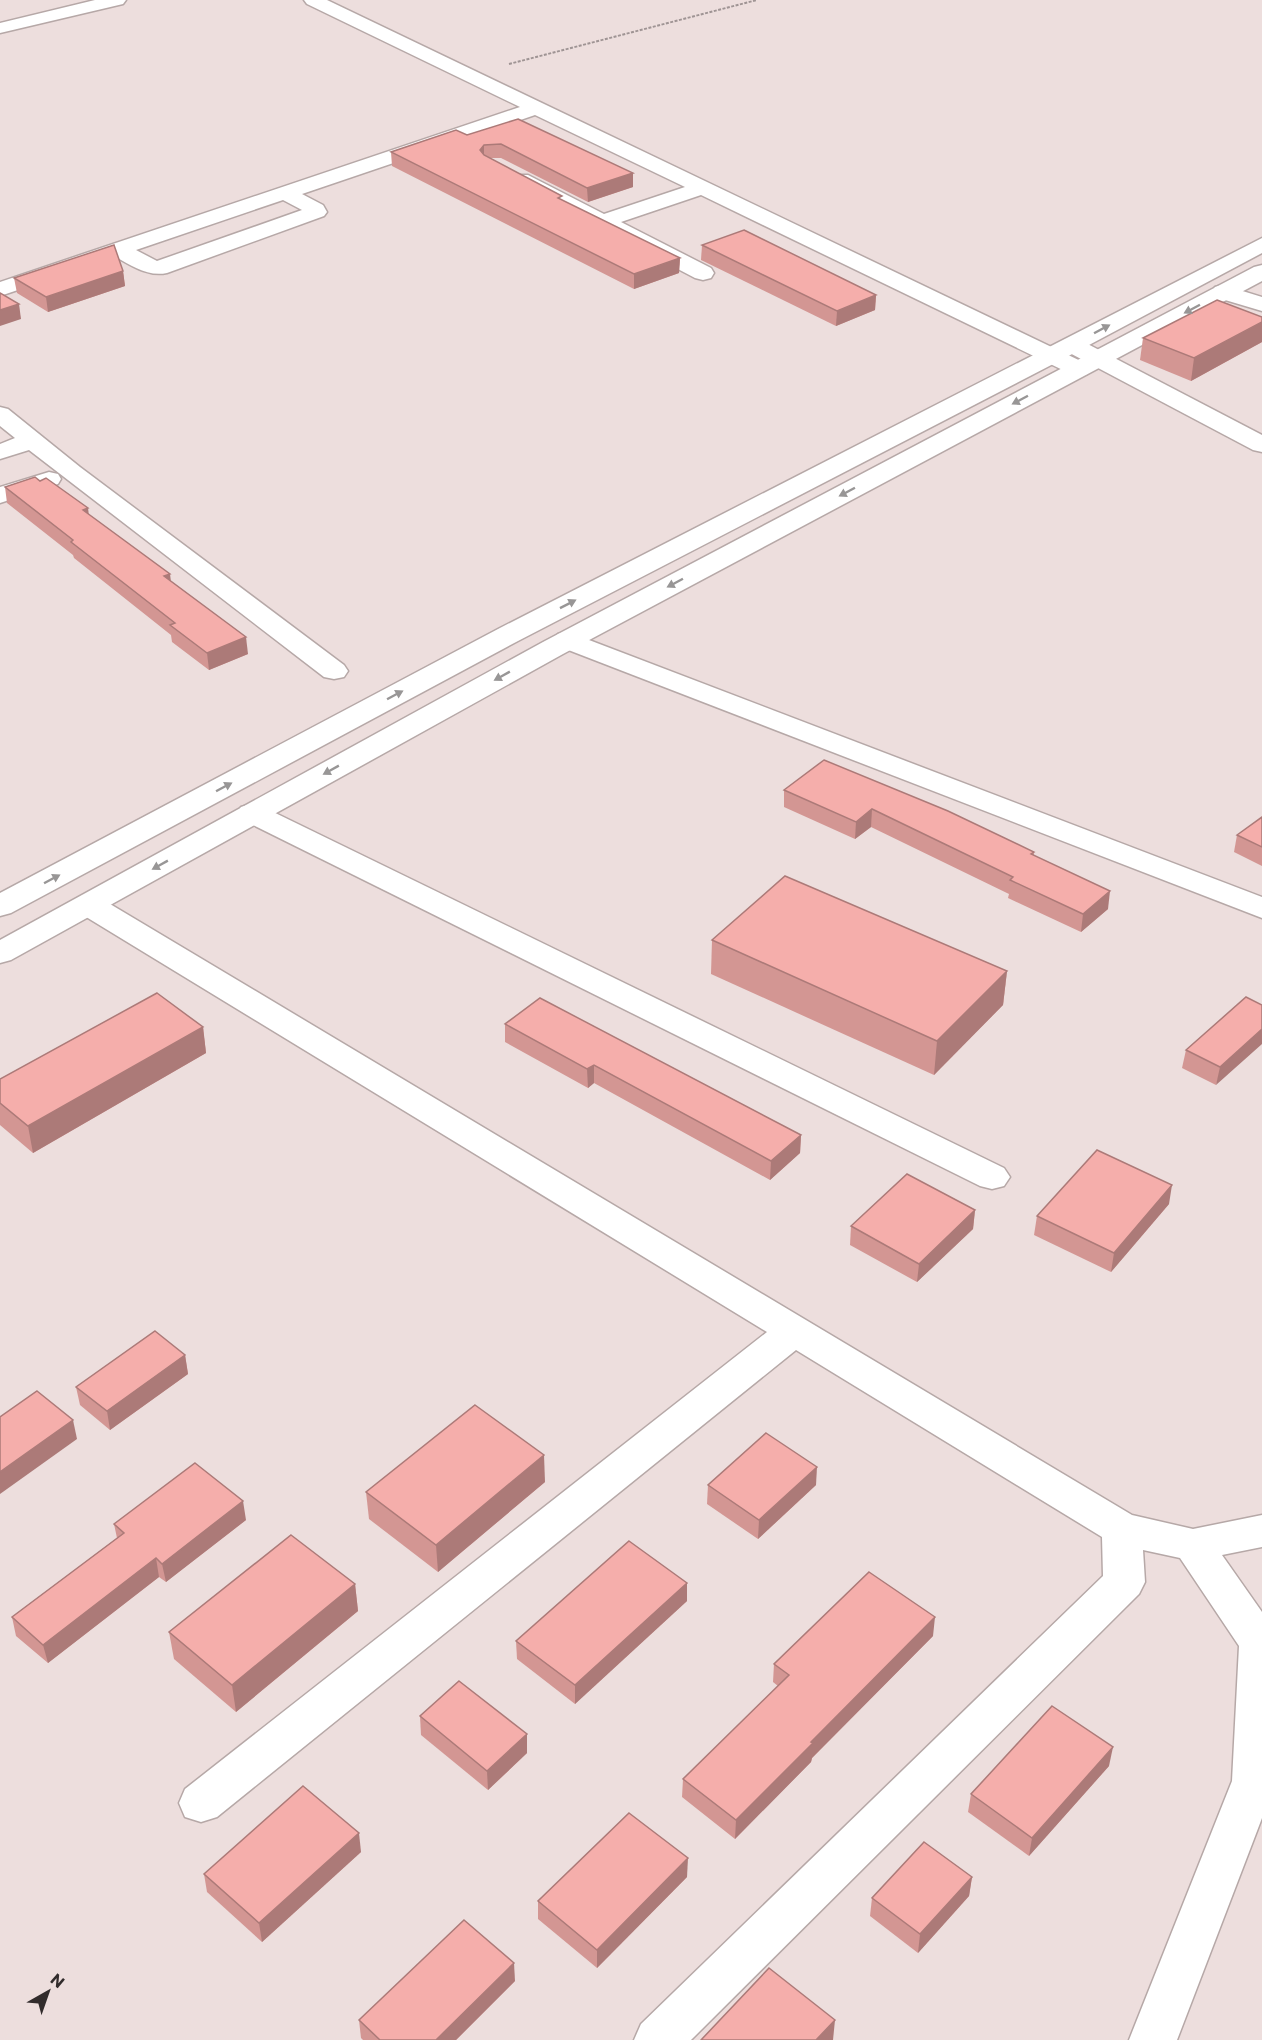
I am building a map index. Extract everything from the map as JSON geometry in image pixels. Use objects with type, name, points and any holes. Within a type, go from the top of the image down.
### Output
[{"type":"main road","points":[[0,28],[117,0]]},
{"type":"main road","points":[[313,0],[776,224],[1061,350],[1262,445]]},
{"type":"main road","points":[[0,289],[536,108]]},
{"type":"main road","points":[[503,169],[703,273]]},
{"type":"main road","points":[[603,221],[702,188]]},
{"type":"main road","points":[[118,249],[151,267],[159,268],[317,213],[316,209],[285,193]]},
{"type":"main road","points":[[754,231],[776,224]]},
{"type":"main road","points":[[0,906],[508,634],[1061,350],[1262,244]]},
{"type":"main road","points":[[674,258],[697,250]]},
{"type":"main road","points":[[0,953],[568,640],[1262,272]]},
{"type":"main road","points":[[1223,292],[1262,304]]},
{"type":"main road","points":[[0,414],[71,472],[334,671]]},
{"type":"main road","points":[[0,452],[34,440]]},
{"type":"main road","points":[[0,495],[71,472]]},
{"type":"main road","points":[[568,640],[1262,908]]},
{"type":"main road","points":[[252,813],[992,1177]]},
{"type":"main road","points":[[90,904],[1122,1530],[1193,1545],[1262,1531]]},
{"type":"main road","points":[[201,1803],[794,1331]]},
{"type":"main road","points":[[658,2040],[1124,1582],[1122,1530]]},
{"type":"main road","points":[[1153,2040],[1254,1781],[1260,1643],[1193,1545]]},
{"type":"path","points":[[468,75],[757,0]]},
{"type":"building","points":[[518,119],[633,173],[587,188],[501,144],[484,145],[480,150],[484,155],[562,196],[558,198],[680,258],[634,274],[391,152],[456,130],[467,135]]},
{"type":"building","points":[[744,230],[876,295],[837,311],[702,245]]},
{"type":"building","points":[[114,245],[123,271],[46,297],[14,278]]},
{"type":"building","points":[[0,293],[19,304],[0,310]]},
{"type":"building","points":[[1217,300],[1262,317],[1262,322],[1194,358],[1143,338]]},
{"type":"building","points":[[35,477],[40,481],[46,478],[88,508],[83,510],[170,574],[164,576],[246,637],[207,653],[170,625],[175,623],[5,487]]},
{"type":"building","points":[[824,760],[948,811],[1034,852],[1031,854],[1110,891],[1083,914],[1010,880],[1013,877],[872,809],[856,822],[784,790]]},
{"type":"building","points":[[1262,817],[1262,847],[1237,835]]},
{"type":"building","points":[[785,876],[1007,971],[937,1041],[712,940]]},
{"type":"building","points":[[157,993],[203,1027],[28,1126],[0,1103],[0,1079]]},
{"type":"building","points":[[1246,997],[1262,1005],[1262,1029],[1220,1067],[1186,1050]]},
{"type":"building","points":[[540,998],[801,1135],[771,1161],[594,1065],[587,1069],[505,1024]]},
{"type":"building","points":[[1097,1150],[1172,1185],[1114,1253],[1037,1216]]},
{"type":"building","points":[[907,1174],[975,1210],[919,1264],[851,1226]]},
{"type":"building","points":[[155,1331],[185,1355],[107,1411],[76,1387]]},
{"type":"building","points":[[37,1391],[73,1420],[0,1472],[0,1417]]},
{"type":"building","points":[[475,1405],[544,1455],[436,1545],[366,1492]]},
{"type":"building","points":[[766,1433],[817,1467],[759,1520],[708,1485]]},
{"type":"building","points":[[195,1463],[243,1501],[162,1564],[156,1558],[43,1645],[12,1617],[124,1533],[114,1524]]},
{"type":"building","points":[[291,1535],[355,1584],[232,1685],[169,1632]]},
{"type":"building","points":[[629,1541],[687,1583],[575,1685],[516,1641]]},
{"type":"building","points":[[869,1572],[935,1617],[736,1820],[683,1779],[789,1675],[774,1664]]},
{"type":"building","points":[[459,1681],[527,1734],[487,1771],[420,1716]]},
{"type":"building","points":[[1052,1706],[1113,1747],[1032,1838],[971,1794]]},
{"type":"building","points":[[303,1786],[359,1833],[259,1923],[204,1874]]},
{"type":"building","points":[[629,1813],[688,1858],[597,1950],[538,1901]]},
{"type":"building","points":[[924,1842],[972,1877],[920,1934],[872,1898]]},
{"type":"building","points":[[464,1920],[514,1963],[436,2040],[380,2040],[359,2020]]},
{"type":"building","points":[[769,1968],[835,2020],[816,2040],[701,2040]]}]
